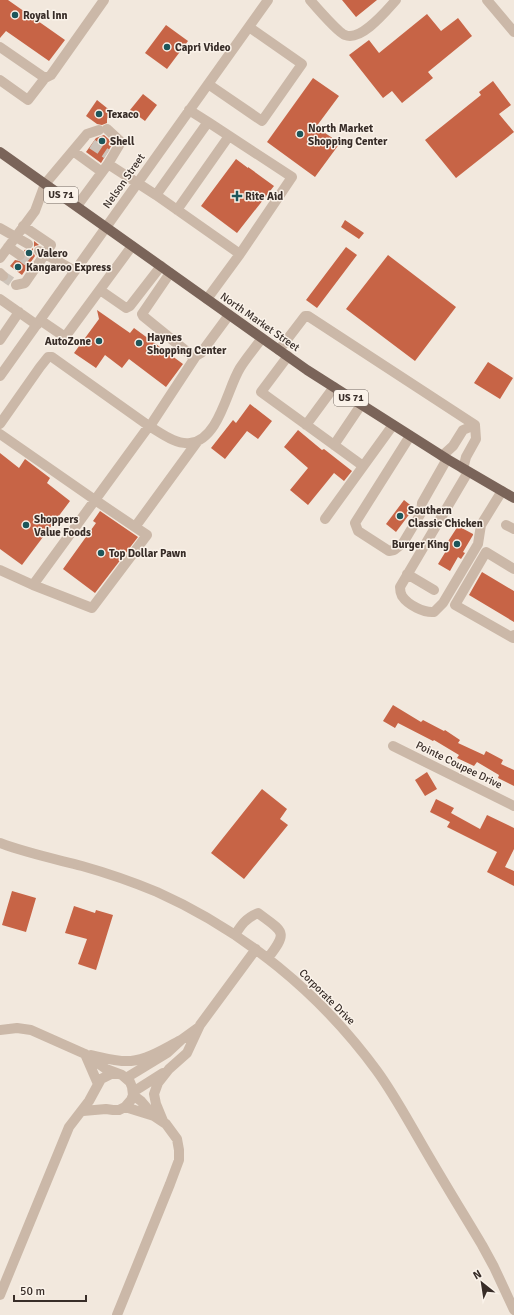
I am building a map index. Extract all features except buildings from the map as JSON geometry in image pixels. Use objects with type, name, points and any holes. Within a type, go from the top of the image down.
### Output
[{"type":"main road","name":"North Market Street","points":[[0,152],[278,350],[445,458],[514,498]]},
{"type":"street","points":[[0,80],[28,100],[45,78],[51,75],[104,0]]},
{"type":"street","name":"Nelson Street","points":[[0,376],[268,0]]},
{"type":"street","points":[[310,0],[344,35],[352,37],[361,34],[396,0]]},
{"type":"street","points":[[487,0],[514,32]]},
{"type":"street","points":[[208,84],[262,121],[302,64],[249,27]]},
{"type":"street","points":[[0,46],[45,78]]},
{"type":"street","points":[[189,110],[292,176],[240,254],[207,299]]},
{"type":"street","points":[[156,195],[208,122]]},
{"type":"street","points":[[0,258],[34,211],[45,184],[73,151],[87,142],[87,134],[103,130],[121,142],[77,206]]},
{"type":"street","points":[[177,210],[229,136]]},
{"type":"street","points":[[73,151],[107,162],[240,254]]},
{"type":"street","points":[[20,284],[42,253],[51,246],[23,226]]},
{"type":"street","points":[[0,228],[28,244]]},
{"type":"street","points":[[0,299],[19,312],[65,336],[132,246]]},
{"type":"street","points":[[8,247],[20,255]]},
{"type":"street","points":[[42,253],[75,271]]},
{"type":"street","points":[[100,290],[126,308],[130,306],[162,266]]},
{"type":"street","points":[[170,273],[142,314],[191,354],[196,356]]},
{"type":"street","points":[[0,340],[19,312]]},
{"type":"street","points":[[33,585],[152,423],[196,356],[201,353],[229,315]]},
{"type":"street","points":[[278,350],[305,316],[308,316],[476,425]]},
{"type":"street","points":[[0,424],[40,366],[48,357],[52,357],[149,426],[179,443],[190,444],[201,441],[213,428],[240,368],[262,338]]},
{"type":"street","points":[[288,356],[261,392],[363,466]]},
{"type":"street","points":[[306,425],[334,387]]},
{"type":"street","points":[[334,445],[361,405]]},
{"type":"street","points":[[325,519],[393,425]]},
{"type":"street","points":[[410,436],[355,523],[358,531],[389,551],[394,550],[403,543],[421,513],[422,503],[445,458],[463,430],[476,425]]},
{"type":"street","points":[[476,425],[476,440],[466,457],[466,470],[400,587],[401,596],[409,604],[428,612],[434,612],[443,602],[478,544],[481,525],[502,491]]},
{"type":"street","points":[[0,434],[147,535],[92,608],[33,585],[0,570]]},
{"type":"street","points":[[135,527],[197,442]]},
{"type":"street","points":[[514,569],[486,552],[455,606],[512,638],[514,635]]},
{"type":"street","points":[[407,574],[434,590]]},
{"type":"street","name":"Pointe Coupee Drive","points":[[393,746],[514,806]]},
{"type":"street","name":"Corporate Drive","points":[[0,843],[83,866],[132,882],[190,908],[234,934],[268,958],[301,986],[331,1015],[363,1052],[391,1092],[494,1267],[514,1310]]},
{"type":"street","points":[[234,934],[242,923],[249,917],[258,913],[279,929],[280,941],[268,958]]},
{"type":"street","points":[[133,1094],[169,1069],[187,1053],[200,1025],[256,950]]},
{"type":"street","points":[[0,1295],[69,1126],[83,1111],[105,1076],[122,1076],[167,1053],[200,1025]]},
{"type":"street","points":[[0,1030],[17,1028],[31,1030],[85,1054],[106,1069],[122,1076],[130,1082],[133,1094],[131,1100],[125,1107],[119,1110],[106,1109],[83,1111]]},
{"type":"street","points":[[85,1054],[114,1060],[130,1061],[141,1059],[181,1040]]},
{"type":"street","points":[[85,1054],[97,1087],[98,1101],[106,1109]]},
{"type":"street","points":[[158,1119],[154,1094],[158,1083],[169,1069]]},
{"type":"street","points":[[117,1315],[179,1160],[177,1139],[172,1130],[158,1119],[133,1094]]},
{"type":"street","points":[[125,1107],[158,1119]]},
{"type":"tunnel","points":[[92,144],[107,154]]},
{"type":"tunnel","points":[[20,255],[30,263]]},
{"type":"tunnel","points":[[3,276],[16,285]]},
{"type":"place","name":"Royal Inn","points":[[15,15]]},
{"type":"place","name":"Capri Video","points":[[167,47]]},
{"type":"place","name":"Texaco","points":[[99,114]]},
{"type":"place","name":"North Market Shopping Center","points":[[300,134]]},
{"type":"place","name":"Shell","points":[[102,141]]},
{"type":"place","name":"Rite Aid","points":[[237,196]]},
{"type":"place","name":"Valero","points":[[29,253]]},
{"type":"place","name":"Kangaroo Express","points":[[18,267]]},
{"type":"place","name":"AutoZone","points":[[99,341]]},
{"type":"place","name":"Haynes Shopping Center","points":[[139,343]]},
{"type":"place","name":"Southern Classic Chicken","points":[[400,516]]},
{"type":"place","name":"Shoppers Value Foods","points":[[26,525]]},
{"type":"place","name":"Burger King","points":[[457,544]]},
{"type":"place","name":"Top Dollar Pawn","points":[[101,553]]}]
